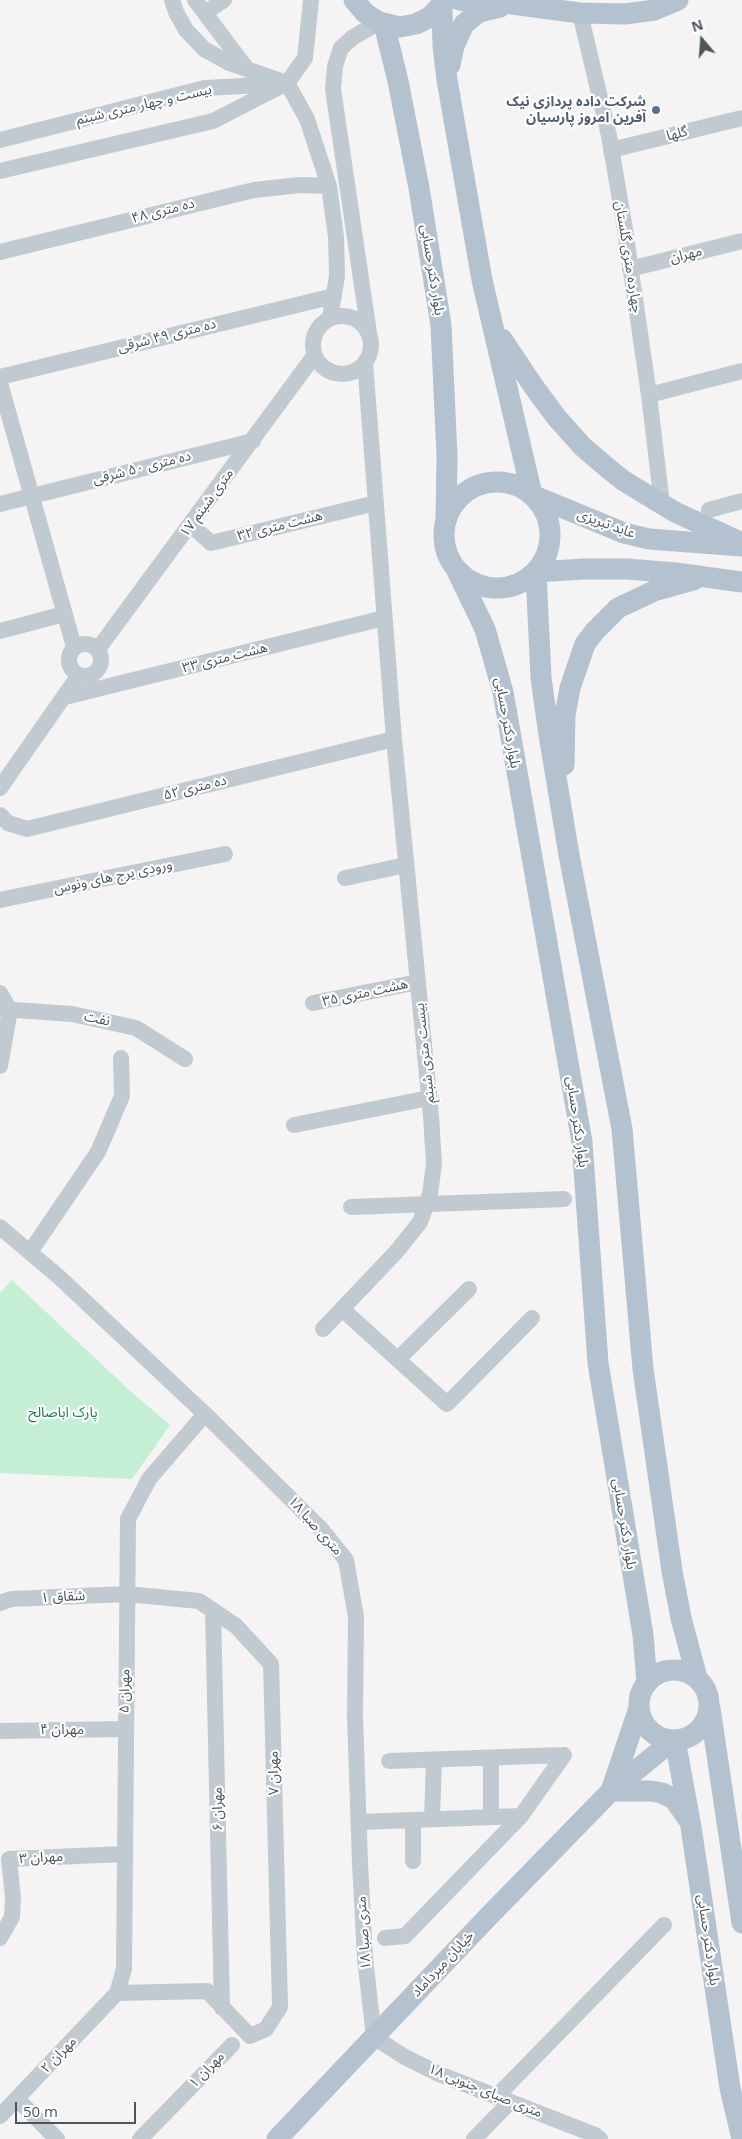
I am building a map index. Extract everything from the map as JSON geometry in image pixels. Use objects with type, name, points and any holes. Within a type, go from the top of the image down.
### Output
[{"type":"main road","points":[[354,0],[365,13],[381,23],[400,26],[416,24],[430,17],[449,2],[512,4],[580,13],[625,14],[654,10],[673,0]]},
{"type":"main road","points":[[449,2],[443,46],[447,80],[482,280],[532,495]]},
{"type":"main road","points":[[447,80],[454,46],[464,24],[479,12],[512,4]]},
{"type":"main road","name":"بلوار دکتر حسابی","points":[[381,23],[398,81],[419,188],[441,325],[447,456],[446,520]]},
{"type":"main road","points":[[493,324],[534,387],[576,440],[624,481],[662,504],[742,545]]},
{"type":"main road","points":[[501,482],[518,486],[532,495],[544,508],[550,524],[550,542],[546,558],[536,572],[522,583],[505,588],[488,588],[472,582],[457,571],[448,556],[444,538],[446,520],[454,504],[467,492],[484,484],[501,482]]},
{"type":"main road","name":"عابد تبریزی","points":[[532,495],[624,533],[648,538],[742,545]]},
{"type":"main road","points":[[536,572],[627,569],[742,582]]},
{"type":"main road","name":"بلوار دکتر حسابی","points":[[457,571],[485,629],[503,692],[582,1142],[598,1363],[643,1635],[647,1683]]},
{"type":"main road","points":[[536,572],[541,678],[569,855],[622,1130],[643,1369],[672,1571],[681,1618],[697,1678]]},
{"type":"main road","points":[[561,803],[565,715],[570,688],[586,644],[595,631],[618,608],[654,591],[704,577]]},
{"type":"main road","points":[[691,1827],[674,1799],[662,1793],[651,1791],[611,1791],[639,1708],[640,1695],[647,1683],[657,1674],[670,1670],[684,1671],[697,1678],[708,1694],[738,1870],[742,1923]]},
{"type":"main road","points":[[639,1708],[643,1724],[649,1730],[659,1737],[674,1741],[686,1739],[698,1731],[706,1721],[710,1708]]},
{"type":"main road","name":"بلوار دکتر حسابی","points":[[674,1741],[691,1827],[730,2088],[742,2139]]},
{"type":"main road","name":"خیابان میرداماد","points":[[283,2137],[486,1918],[611,1791],[674,1741]]},
{"type":"street","points":[[172,0],[176,12],[195,41],[218,57],[287,83],[307,119],[329,186],[336,237],[337,276],[330,318]]},
{"type":"street","points":[[195,0],[247,69]]},
{"type":"street","points":[[205,14],[224,0]]},
{"type":"street","points":[[0,171],[213,121],[287,83],[305,58],[311,0]]},
{"type":"street","name":"چهارده متری گلستان","points":[[580,13],[611,150],[649,395],[662,504]]},
{"type":"street","points":[[369,333],[364,325],[348,316],[330,318],[318,327],[314,334],[312,349],[314,356],[320,365],[328,371],[338,374],[348,373],[358,369],[365,362],[371,348],[369,333],[333,88],[335,66],[341,48],[352,38],[381,23]]},
{"type":"street","name":"بیست و چهار متری شبنم","points":[[0,140],[205,88],[287,83]]},
{"type":"street","name":"گلها","points":[[611,150],[742,118]]},
{"type":"street","name":"ده متری ۴۸","points":[[0,252],[254,190],[300,185],[329,186]]},
{"type":"street","name":"مهران","points":[[630,269],[742,241]]},
{"type":"street","name":"ده متری ۴۹ شرقی","points":[[0,377],[334,296]]},
{"type":"street","name":"۱۷ متری شبنم","points":[[98,649],[314,356]]},
{"type":"street","name":"بیست متری شبنم","points":[[323,1329],[397,1251],[420,1222],[430,1194],[434,1164],[394,739],[365,362]]},
{"type":"street","points":[[649,395],[742,371]]},
{"type":"street","points":[[0,383],[74,647]]},
{"type":"street","name":"ده متری ۵۰ شرقی","points":[[0,504],[252,441]]},
{"type":"street","points":[[709,510],[742,501]]},
{"type":"street","name":"هشت متری ۳۲","points":[[191,524],[211,543],[376,503]]},
{"type":"street","points":[[0,631],[64,614]]},
{"type":"street","name":"هشت متری ۳۳","points":[[65,697],[384,618]]},
{"type":"street","points":[[84,643],[98,649],[101,659],[98,669],[90,675],[79,675],[74,672],[69,662],[69,657],[74,647],[84,643]]},
{"type":"street","points":[[0,788],[79,675]]},
{"type":"street","name":"ده متری ۵۲","points":[[0,815],[8,823],[27,829],[394,739]]},
{"type":"street","name":"ورودی یرج های ونوس","points":[[0,900],[225,854]]},
{"type":"street","points":[[345,878],[406,865]]},
{"type":"street","name":"هشت متری ۳۵","points":[[313,1003],[418,982]]},
{"type":"street","points":[[0,993],[5,1010],[0,1065]]},
{"type":"street","name":"نفت","points":[[5,1010],[72,1014],[136,1028],[185,1059]]},
{"type":"street","points":[[30,1252],[98,1152],[122,1096],[121,1058]]},
{"type":"street","points":[[294,1125],[429,1098]]},
{"type":"street","points":[[351,1207],[564,1199]]},
{"type":"street","name":"متری صبا ۱۸","points":[[0,1227],[59,1277],[205,1414],[322,1530],[346,1560],[356,1618],[355,1717],[360,1863],[365,1958],[374,2037]]},
{"type":"street","points":[[398,1359],[469,1289]]},
{"type":"street","points":[[342,1309],[447,1404],[532,1318]]},
{"type":"street","name":"مهران ۵","points":[[117,1993],[124,1969],[124,1730],[128,1519],[149,1479],[205,1414]]},
{"type":"street","name":"شقاق ۱","points":[[0,1603],[11,1599],[126,1594]]},
{"type":"street","name":"مهران ۷","points":[[126,1594],[199,1601],[236,1626],[271,1664],[280,2007],[266,2029],[250,2036],[222,2008]]},
{"type":"street","name":"مهران ۶","points":[[213,1610],[222,2008]]},
{"type":"street","name":"مهران ۴","points":[[0,1731],[124,1730]]},
{"type":"street","points":[[385,1938],[405,1936],[521,1816],[564,1755],[389,1762]]},
{"type":"street","points":[[491,1758],[491,1817]]},
{"type":"street","points":[[432,1819],[434,1760]]},
{"type":"street","points":[[359,1822],[521,1816]]},
{"type":"street","points":[[413,1820],[413,1861]]},
{"type":"street","name":"مهران ۳","points":[[0,1938],[12,1917],[13,1898],[10,1859],[124,1854]]},
{"type":"street","points":[[474,2139],[503,2100],[664,1925]]},
{"type":"street","points":[[117,1993],[207,1992],[222,2008]]},
{"type":"street","name":"مهران ۲","points":[[6,2105],[117,1993]]},
{"type":"street","name":"۱۸ متری صبای جنوبی","points":[[374,2037],[403,2056],[439,2074],[595,2135],[600,2139]]},
{"type":"street","name":"مهران ۱","points":[[140,2139],[232,2045]]},
{"type":"street","points":[[6,2105],[57,2139]]},
{"type":"green space","name":"پارک اباصالح","points":[[12,1280],[128,1389],[170,1425],[132,1479],[0,1473],[0,1293]]},
{"type":"place","name":"شرکت داده پردازی نیک آفرین امروز پارسیان","points":[[656,110]]}]
